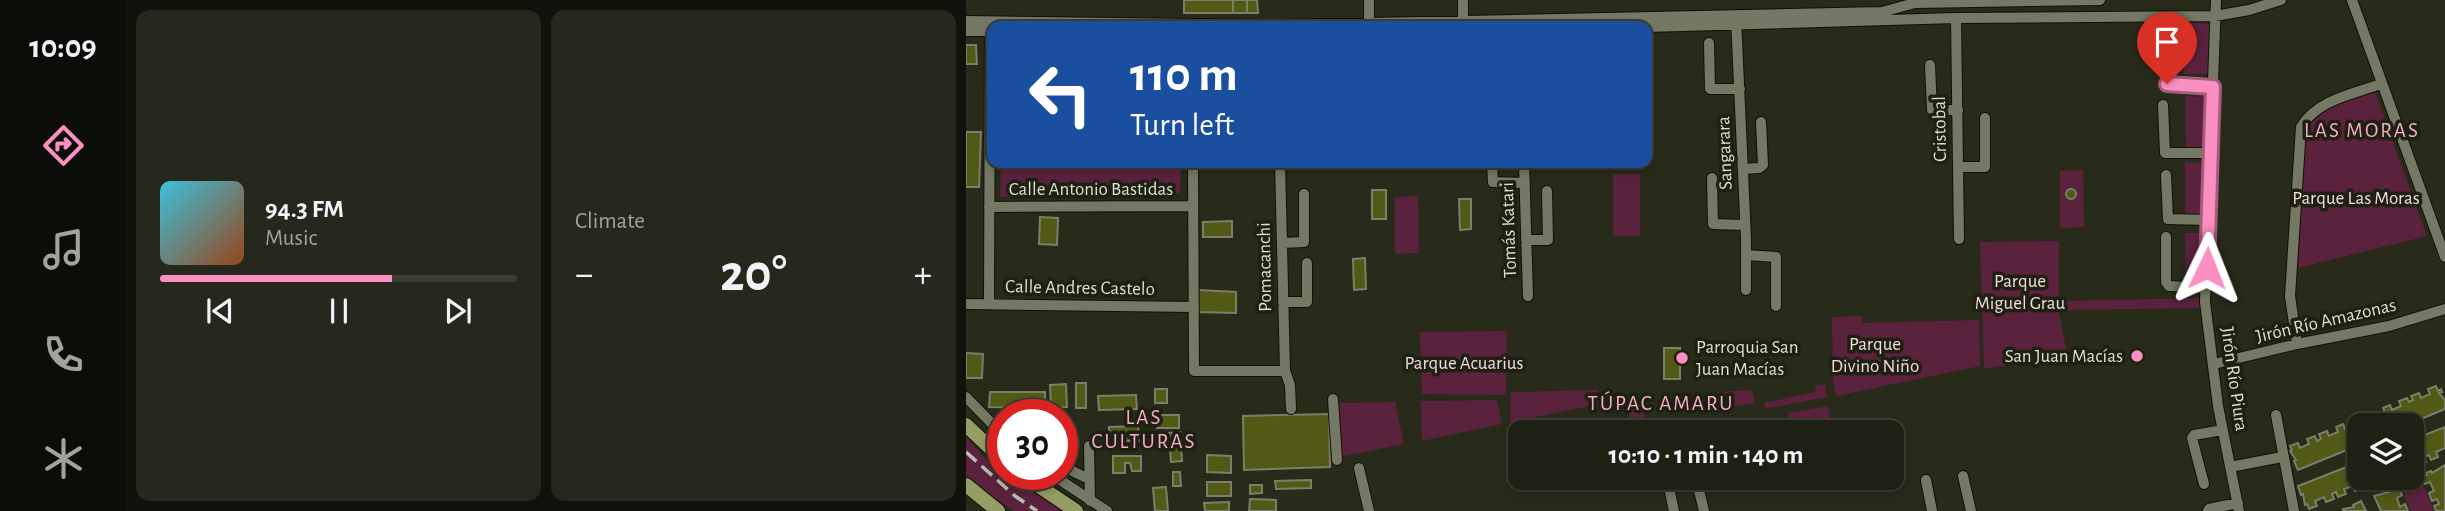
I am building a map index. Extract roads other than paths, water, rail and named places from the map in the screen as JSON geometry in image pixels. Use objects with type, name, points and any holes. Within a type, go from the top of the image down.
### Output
[{"type":"main road","points":[[966,425],[987,445]]},
{"type":"main road","points":[[967,489],[998,511]]},
{"type":"main road","points":[[1045,490],[1076,511]]},
{"type":"street","points":[[1369,0],[1369,21]]},
{"type":"street","points":[[1463,0],[1463,21]]},
{"type":"street","points":[[1652,27],[1881,12],[1915,2],[2100,0]]},
{"type":"street","name":"Jirón Río Piura","points":[[2216,0],[2205,302],[2218,406],[2238,507]]},
{"type":"street","points":[[1894,10],[1914,21],[1956,18],[2215,16],[2249,10],[2281,0]]},
{"type":"street","points":[[2352,0],[2445,257]]},
{"type":"street","points":[[1914,21],[1915,2]]},
{"type":"street","name":"Cristobal","points":[[1956,18],[1959,239]]},
{"type":"street","points":[[1652,22],[1737,20]]},
{"type":"street","name":"Sangarara","points":[[1737,20],[1746,290]]},
{"type":"street","points":[[966,21],[987,27]]},
{"type":"street","points":[[966,31],[987,28]]},
{"type":"street","points":[[2166,36],[2167,84],[2213,87]]},
{"type":"street","points":[[1709,43],[1710,89],[1740,89]]},
{"type":"street","points":[[1930,65],[1932,110],[1958,110]]},
{"type":"street","points":[[2297,344],[2290,296],[2301,127],[2306,118],[2321,106],[2381,84]]},
{"type":"street","points":[[2163,105],[2165,153],[2211,153]]},
{"type":"street","points":[[1958,167],[1985,167],[1985,118]]},
{"type":"street","points":[[1743,169],[1759,168],[1763,165],[1761,122]]},
{"type":"street","points":[[989,304],[990,168]]},
{"type":"street","points":[[1193,168],[1194,371],[1285,371]]},
{"type":"street","name":"Pomacanchi","points":[[1279,168],[1285,371],[1290,385],[1291,409]]},
{"type":"street","points":[[1492,168],[1493,183],[1525,183]]},
{"type":"street","name":"Tomás Katari","points":[[1524,168],[1528,296]]},
{"type":"street","points":[[2166,175],[2168,219],[2208,220]]},
{"type":"street","points":[[1712,178],[1713,225],[1745,225]]},
{"type":"street","points":[[1526,240],[1548,240],[1547,191]]},
{"type":"street","points":[[1282,243],[1304,242],[1304,194]]},
{"type":"street","name":"Calle Antonio Bastidas","points":[[989,207],[1193,206]]},
{"type":"street","points":[[2166,237],[2166,282],[2169,286],[2206,288]]},
{"type":"street","points":[[1746,255],[1776,257],[1776,306]]},
{"type":"street","points":[[1283,302],[1307,302],[1307,263]]},
{"type":"street","name":"Calle Andres Castelo","points":[[966,304],[1194,307]]},
{"type":"street","name":"Jirón Río Amazonas","points":[[2214,365],[2297,344],[2389,326],[2445,309]]},
{"type":"street","points":[[966,397],[987,419]]},
{"type":"street","points":[[1333,399],[1337,460]]},
{"type":"street","points":[[2276,415],[2294,511]]},
{"type":"street","points":[[2204,484],[2192,438],[2194,435],[2223,430]]},
{"type":"street","points":[[1089,446],[1090,501]]},
{"type":"street","points":[[2230,467],[2283,457]]},
{"type":"street","points":[[1359,468],[1369,511]]},
{"type":"street","points":[[1078,474],[1089,479]]},
{"type":"street","points":[[1963,476],[1971,511]]},
{"type":"street","points":[[1926,480],[1932,511]]},
{"type":"street","points":[[1075,490],[1107,511]]},
{"type":"street","points":[[1670,490],[1674,511]]},
{"type":"street","points":[[1699,490],[1704,511]]},
{"type":"street","points":[[2208,511],[2238,507]]},
{"type":"railway","points":[[966,452],[1015,496],[1037,511]]},
{"type":"place","name":"San Juan Macías","points":[[2137,356]]},
{"type":"place","name":"Parroquia San Juan Macías","points":[[1682,358]]},
{"type":"district","name":"LAS MORAS","points":[[2362,130]]},
{"type":"district","name":"TÚPAC AMARU","points":[[1661,403]]},
{"type":"district","name":"LAS CULTURAS","points":[[1144,429]]},
{"type":"park label","name":"Parque Las Moras","points":[[2356,198]]},
{"type":"park label","name":"Parque Miguel Grau","points":[[2020,292]]},
{"type":"park label","name":"Parque Divino Niño","points":[[1875,355]]},
{"type":"park label","name":"Parque Acuarius","points":[[1464,363]]}]
